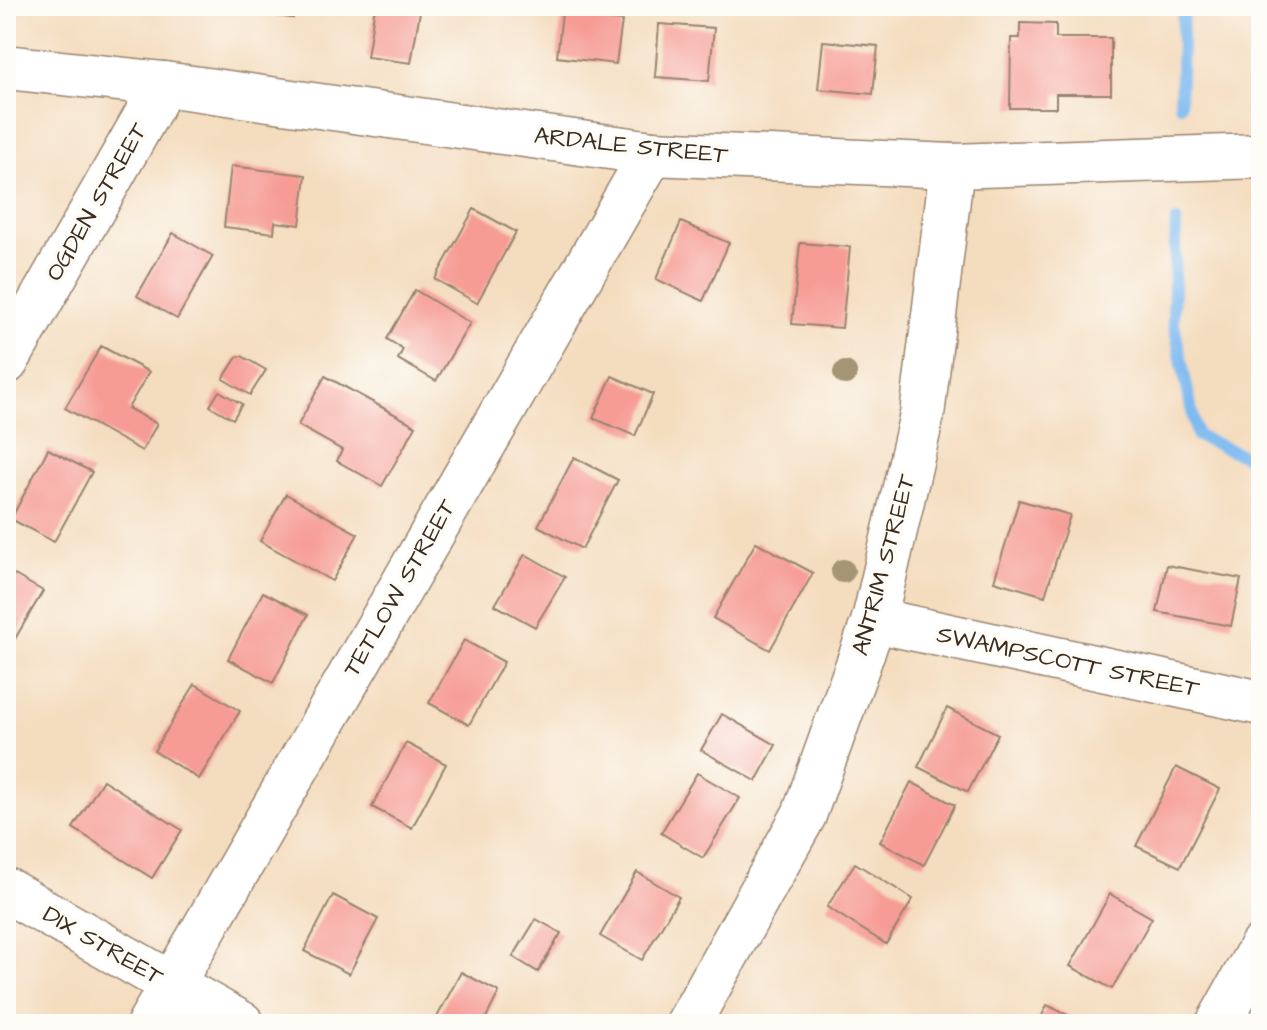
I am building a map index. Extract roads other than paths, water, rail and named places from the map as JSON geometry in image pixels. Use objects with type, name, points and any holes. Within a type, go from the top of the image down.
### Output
[{"type":"street","name":"ARDALE STREET","points":[[6,67],[164,84],[652,153],[952,166],[1261,156]]},
{"type":"street","name":"OGDEN STREET","points":[[6,362],[164,84]]},
{"type":"street","name":"TETLOW STREET","points":[[149,1024],[652,153]]},
{"type":"street","name":"ANTRIM STREET","points":[[688,1024],[804,815],[874,620],[922,415],[952,166]]},
{"type":"street","name":"SWAMPSCOTT STREET","points":[[874,620],[1261,703]]},
{"type":"street","name":"DIX STREET","points":[[6,891],[242,1024]]},
{"type":"street","points":[[1218,1024],[1261,947]]},
{"type":"waterway","points":[[1180,105],[1183,6]]},
{"type":"waterway","points":[[1176,221],[1173,320],[1197,436],[1261,463]]}]
